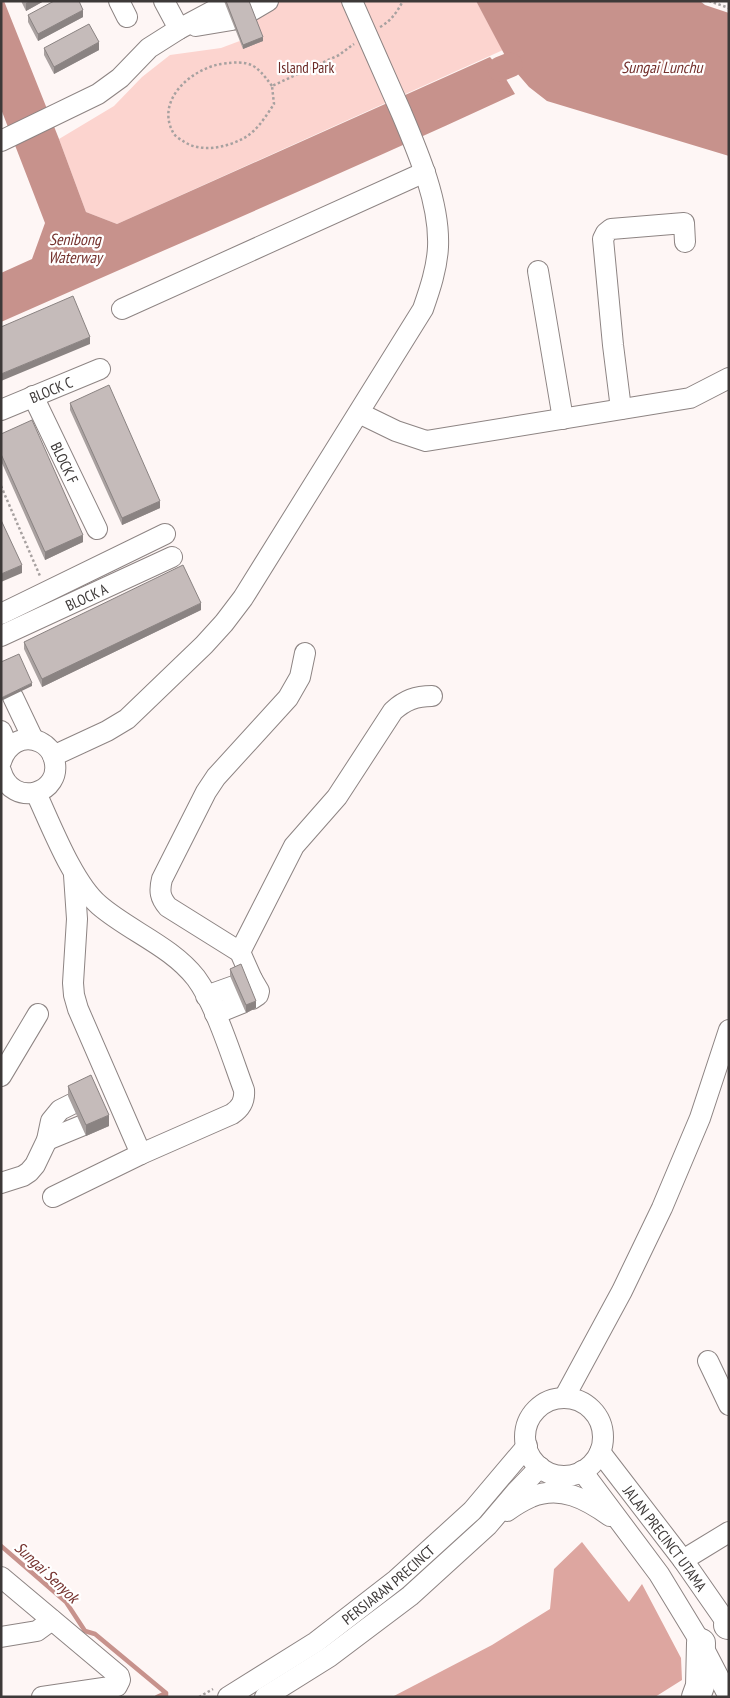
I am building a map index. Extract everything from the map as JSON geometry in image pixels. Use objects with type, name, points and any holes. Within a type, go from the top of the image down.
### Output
[{"type":"highway","points":[[696,1697],[700,1686],[701,1643]]},
{"type":"street","points":[[164,1],[179,29]]},
{"type":"street","points":[[53,756],[107,731],[127,719],[204,645],[224,623],[243,598],[423,309],[433,281],[438,246],[435,216],[425,172],[352,1]]},
{"type":"street","points":[[3,140],[65,111],[105,89],[120,78],[149,48],[179,29],[229,12]]},
{"type":"street","points":[[122,309],[425,172]]},
{"type":"street","points":[[622,409],[613,345],[603,239],[606,232],[611,229],[684,223],[685,242]]},
{"type":"street","points":[[538,270],[563,419]]},
{"type":"street","name":"BLOCK C","points":[[1,410],[100,369]]},
{"type":"street","points":[[359,412],[396,430],[426,441],[690,398],[729,378]]},
{"type":"street","name":"BLOCK F","points":[[33,396],[97,530]]},
{"type":"street","points":[[1,614],[165,534]]},
{"type":"street","name":"BLOCK A","points":[[1,636],[172,557]]},
{"type":"street","points":[[240,952],[168,907],[163,902],[160,888],[162,879],[206,792],[216,777],[288,698],[300,676],[305,653]]},
{"type":"street","points":[[12,696],[33,739]]},
{"type":"street","points":[[245,990],[240,952],[294,846],[337,797],[393,711],[409,699],[418,696],[432,696]]},
{"type":"street","points":[[1,771],[5,781],[11,788],[27,794],[44,788],[51,782],[54,773],[55,764],[53,756],[42,742],[24,739],[4,747]]},
{"type":"street","points":[[36,792],[74,873],[90,896],[99,905],[170,954],[196,978],[215,1014],[244,1090],[244,1102],[232,1114],[141,1154],[53,1197]]},
{"type":"street","points":[[74,873],[77,901],[74,995],[103,1090],[113,1112],[141,1154]]},
{"type":"street","points":[[206,996],[245,990]]},
{"type":"street","points":[[215,1014],[245,990]]},
{"type":"street","points":[[1,1076],[38,1014]]},
{"type":"street","points":[[564,1398],[622,1291],[662,1208],[700,1118],[729,1030]]},
{"type":"street","points":[[1,1183],[29,1172],[35,1165],[47,1140],[51,1121],[60,1110],[72,1104]]},
{"type":"street","points":[[47,1140],[81,1126]]},
{"type":"street","points":[[708,1361],[725,1398]]},
{"type":"street","points":[[564,1398],[583,1402],[597,1415],[603,1433],[600,1452],[596,1460],[582,1471],[565,1476],[556,1475],[540,1467],[530,1454],[527,1446],[527,1426],[531,1417],[545,1403],[564,1398]]},
{"type":"street","name":"PERSIARAN PRECINCT","points":[[223,1691],[316,1642],[396,1580],[472,1511],[527,1446]]},
{"type":"street","name":"JALAN PRECINCT UTAMA","points":[[600,1452],[683,1560],[729,1625]]},
{"type":"street","name":"PERSIARAN PRECINCT","points":[[265,1697],[329,1657],[410,1596],[494,1518],[540,1467]]},
{"type":"street","name":"JALAN PRECINCT UTAMA","points":[[582,1471],[659,1574],[701,1643],[729,1696]]},
{"type":"street","points":[[494,1518],[530,1497],[560,1493],[584,1499],[624,1526]]},
{"type":"street","points":[[683,1560],[729,1532]]},
{"type":"street","points":[[1,1577],[119,1676],[120,1680],[117,1686],[42,1697]]},
{"type":"street","points":[[1,1637],[37,1630],[52,1620]]},
{"type":"path","points":[[272,86],[339,55],[366,34],[386,24],[396,13],[403,1]]},
{"type":"path","points":[[709,1],[729,8]]},
{"type":"path","points":[[243,62],[259,69],[272,86],[274,104],[263,121],[244,138],[214,149],[190,146],[175,135],[168,118],[169,104],[181,85],[201,70],[219,64],[243,62]]},
{"type":"path","points":[[1,486],[47,592]]},
{"type":"path","points":[[199,1697],[223,1691]]},
{"type":"green space","name":"Island Park","points":[[227,1],[476,1],[503,50],[117,224],[86,212],[59,139],[114,106],[142,77],[170,55],[221,48],[245,39]]},
{"type":"shaded area","points":[[582,1542],[629,1602],[642,1584],[681,1658],[682,1680],[655,1697],[392,1697],[492,1645],[550,1609],[554,1569]]},
{"type":"water","name":"Senibong Waterway","points":[[1,1],[4,1],[86,212],[117,224],[490,57],[500,69],[515,94],[323,181],[1,322],[1,273],[32,259],[45,223],[1,109]]},
{"type":"water","name":"Sungai Lunchu","points":[[476,1],[700,1],[705,5],[729,13],[729,156],[547,101],[529,87],[510,65]]},
{"type":"building","points":[[54,1],[79,1],[83,10],[38,34],[28,15]]},
{"type":"building","points":[[226,1],[249,1],[263,37],[243,45]]},
{"type":"building","points":[[89,24],[99,42],[54,67],[44,48]]},
{"type":"building","points":[[73,296],[90,337],[1,374],[1,327]]},
{"type":"building","points":[[109,385],[160,501],[122,518],[70,403]]},
{"type":"building","points":[[32,420],[83,535],[45,552],[1,454],[1,434]]},
{"type":"building","points":[[1,520],[22,565],[1,574]]},
{"type":"building","points":[[183,565],[201,603],[42,679],[24,642]]},
{"type":"building","points":[[19,654],[32,683],[1,698],[1,662]]},
{"type":"building","points":[[241,964],[256,1001],[246,1005],[230,969]]},
{"type":"building","points":[[91,1075],[109,1115],[86,1125],[68,1086]]},
{"type":"waterway","points":[[500,69],[510,65]]},
{"type":"waterway","name":"Sungai Senyok","points":[[1,1546],[66,1602],[85,1631],[95,1634],[166,1693],[166,1697]]},
{"type":"waterway","name":"Sungai Senyok","points":[[157,1697],[166,1693]]}]
